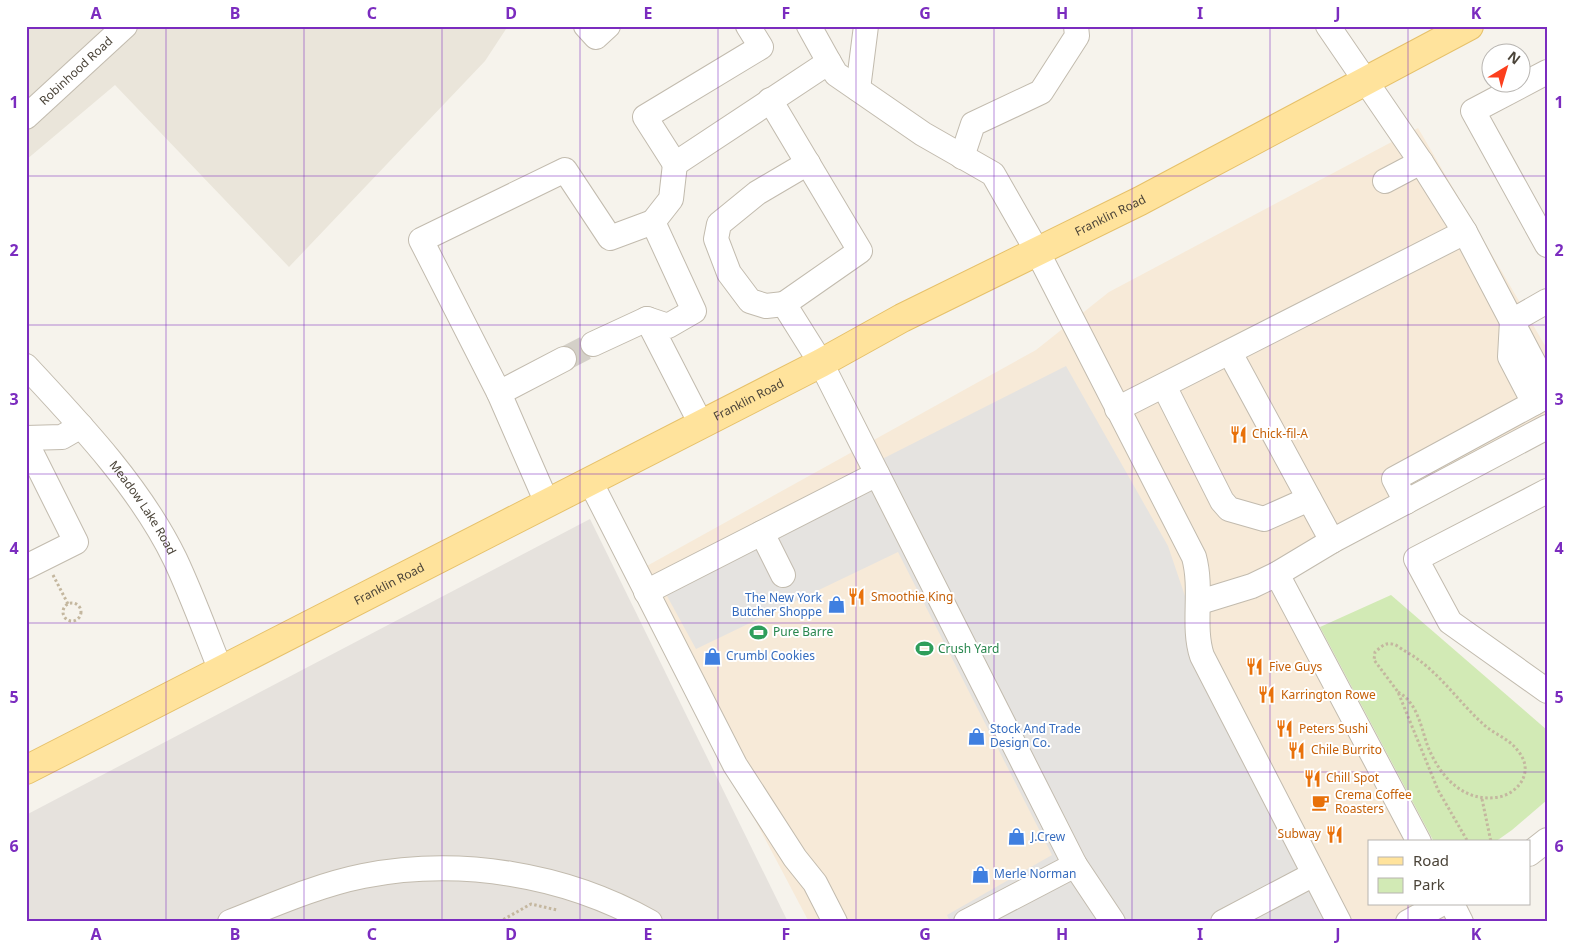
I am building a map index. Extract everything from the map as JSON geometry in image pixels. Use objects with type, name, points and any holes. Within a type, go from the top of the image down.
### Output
[{"type":"main road","name":"Franklin Road","points":[[26,770],[821,364],[902,318],[1140,201],[1470,26]]},
{"type":"street","name":"Robinhood Road","points":[[26,118],[125,26]]},
{"type":"street","points":[[586,26],[596,37],[608,26]]},
{"type":"street","points":[[547,503],[499,393],[421,240],[565,170],[610,238],[654,222],[671,199],[675,164],[645,117],[761,48],[748,26]]},
{"type":"street","points":[[809,26],[836,74],[923,134],[993,174],[1037,251],[1194,557],[1200,602],[1198,641],[1202,656],[1339,922]]},
{"type":"street","points":[[858,89],[866,26]]},
{"type":"street","points":[[962,157],[974,124],[1041,92],[1076,36],[1076,26]]},
{"type":"street","points":[[1328,26],[1421,162],[1465,232],[1512,321],[1542,396],[1497,423],[1394,479],[1406,502]]},
{"type":"street","points":[[675,164],[829,62]]},
{"type":"street","points":[[1547,72],[1473,111],[1547,245]]},
{"type":"street","points":[[770,100],[808,163],[860,251],[784,304],[766,306],[750,301],[729,274],[716,239],[719,224],[757,193],[808,163]]},
{"type":"street","points":[[1385,181],[1421,162]]},
{"type":"street","points":[[593,344],[647,319],[668,326],[694,311],[654,222]]},
{"type":"street","points":[[1117,409],[1465,232]]},
{"type":"street","points":[[1512,321],[1547,301]]},
{"type":"street","points":[[784,304],[821,364],[1075,865],[1112,922]]},
{"type":"street","points":[[647,319],[702,424]]},
{"type":"street","points":[[1230,353],[1332,541]]},
{"type":"street","points":[[499,393],[564,359]]},
{"type":"street","name":"Meadow Lake Road","points":[[26,366],[81,426],[151,519],[175,559],[221,672]]},
{"type":"street","points":[[1164,386],[1222,500],[1229,509],[1264,519],[1309,499]]},
{"type":"street","points":[[1497,423],[1510,447]]},
{"type":"street","points":[[26,438],[46,439],[62,437],[81,426]]},
{"type":"street","points":[[1200,602],[1252,586],[1277,574],[1332,541],[1547,427]]},
{"type":"street","points":[[26,442],[76,542],[35,562]]},
{"type":"street","points":[[1449,448],[1462,472]]},
{"type":"street","points":[[646,592],[877,474]]},
{"type":"street","points":[[590,481],[735,765],[795,858],[814,883],[835,922]]},
{"type":"street","points":[[1547,491],[1416,559],[1450,622],[1547,691]]},
{"type":"street","points":[[762,533],[784,576]]},
{"type":"street","points":[[1277,574],[1418,840]]},
{"type":"street","points":[[1530,853],[1547,840]]},
{"type":"street","points":[[966,922],[1075,865]]},
{"type":"street","points":[[230,922],[302,894],[362,876],[437,869],[480,870],[563,884],[629,910],[650,922]]},
{"type":"street","points":[[1223,922],[1314,874]]},
{"type":"street","points":[[1408,922],[1437,906]]},
{"type":"street","points":[[1453,906],[1461,922]]},
{"type":"path","points":[[35,562],[68,604]]},
{"type":"path","points":[[72,603],[80,607],[80,615],[74,621],[66,620],[63,615],[64,607],[68,604],[72,603]]},
{"type":"path","points":[[1398,692],[1405,696],[1415,711],[1429,749],[1445,776],[1461,791],[1482,799],[1502,797],[1518,787],[1525,774],[1525,766],[1519,752],[1505,738],[1485,726],[1426,664],[1391,644],[1385,644],[1376,652],[1374,660],[1398,692],[1438,790],[1467,840]]},
{"type":"path","points":[[1482,799],[1491,840]]},
{"type":"path","points":[[499,922],[532,904],[557,910]]},
{"type":"shaded area","points":[[26,26],[508,26],[485,61],[289,267],[115,85],[26,160]]},
{"type":"shaded area","points":[[1418,128],[1547,349],[1547,437],[1289,572],[1321,641],[1430,840],[1368,840],[1368,906],[1466,906],[1474,922],[809,922],[627,577],[1036,350],[1109,292]]},
{"type":"shaded area","points":[[1066,366],[1168,546],[1186,599],[1329,922],[950,922],[947,915],[1052,855],[898,552],[696,649],[655,574]]},
{"type":"shaded area","points":[[590,519],[788,922],[26,922],[26,815]]},
{"type":"green space","points":[[1391,595],[1547,730],[1547,800],[1498,840],[1433,840],[1320,627]]},
{"type":"tunnel","points":[[564,359],[593,344]]},
{"type":"place","name":"Chick-fil-A","points":[[1238,434]]},
{"type":"place","name":"Smoothie King","points":[[857,597]]},
{"type":"place","name":"The New York Butcher Shoppe","points":[[836,605]]},
{"type":"place","name":"Pure Barre","points":[[759,632]]},
{"type":"place","name":"Crush Yard","points":[[924,649]]},
{"type":"place","name":"Crumbl Cookies","points":[[712,656]]},
{"type":"place","name":"Five Guys","points":[[1255,667]]},
{"type":"place","name":"Karrington Rowe","points":[[1267,695]]},
{"type":"place","name":"Peters Sushi","points":[[1285,729]]},
{"type":"place","name":"Stock And Trade Design Co.","points":[[976,736]]},
{"type":"place","name":"Chile Burrito","points":[[1297,750]]},
{"type":"place","name":"Chill Spot","points":[[1312,778]]},
{"type":"place","name":"Crema Coffee Roasters","points":[[1321,802]]},
{"type":"place","name":"Subway","points":[[1335,834]]},
{"type":"place","name":"J.Crew","points":[[1017,837]]},
{"type":"place","name":"Merle Norman","points":[[980,874]]}]
